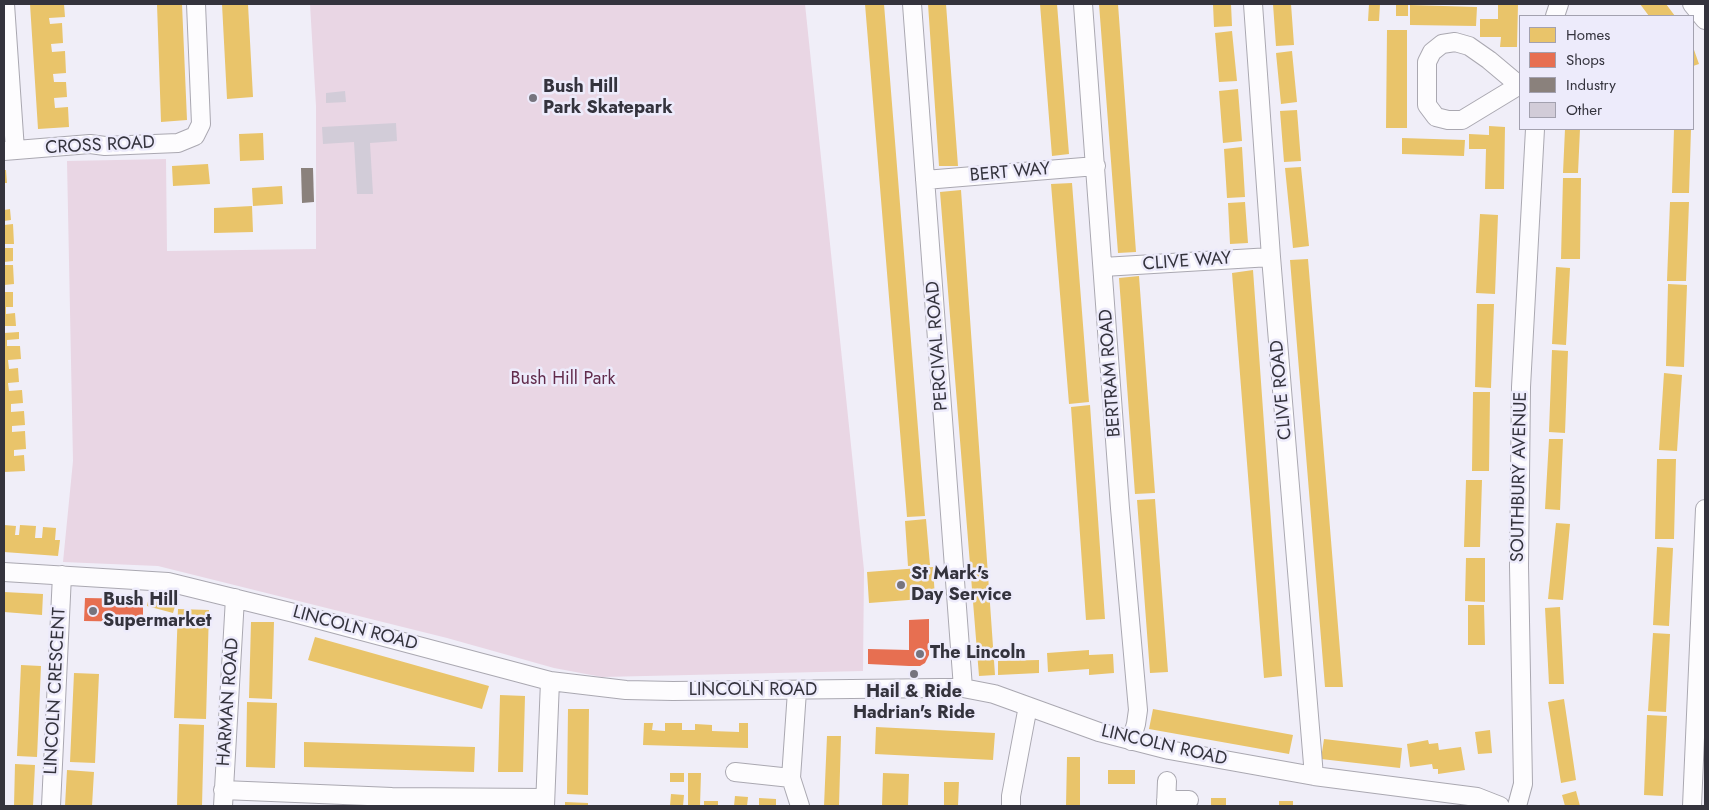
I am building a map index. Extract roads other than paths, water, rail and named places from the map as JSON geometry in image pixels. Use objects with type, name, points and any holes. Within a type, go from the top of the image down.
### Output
[{"type":"street","points":[[5,4],[9,151]]},
{"type":"street","name":"CROSS ROAD","points":[[9,151],[90,144],[105,146],[178,142],[195,136],[201,124],[196,4]]},
{"type":"street","name":"PERCIVAL ROAD","points":[[912,4],[963,688]]},
{"type":"street","name":"BERTRAM ROAD","points":[[1083,4],[1104,268],[1120,508],[1138,710],[1131,741]]},
{"type":"street","name":"CLIVE ROAD","points":[[1253,4],[1271,257],[1314,776]]},
{"type":"street","points":[[1692,4],[1705,20]]},
{"type":"street","points":[[1455,42],[1469,46],[1489,60],[1519,86],[1462,120],[1448,120],[1436,117],[1427,105],[1427,62],[1432,52],[1442,44],[1455,42]]},
{"type":"street","name":"SOUTHBURY AVENUE","points":[[1517,806],[1523,784],[1519,566],[1521,387],[1535,130]]},
{"type":"street","name":"BERT WAY","points":[[925,180],[1096,166]]},
{"type":"street","name":"CLIVE WAY","points":[[1104,268],[1271,257]]},
{"type":"street","points":[[1692,806],[1705,510]]},
{"type":"street","name":"LINCOLN ROAD","points":[[4,572],[168,582],[550,681],[626,690],[673,692],[963,688],[994,694],[1099,732],[1169,750],[1314,776],[1477,797],[1500,806]]},
{"type":"street","name":"LINCOLN CRESCENT","points":[[51,806],[62,575]]},
{"type":"street","name":"HARMAN ROAD","points":[[223,798],[235,598]]},
{"type":"street","points":[[223,798],[392,797],[545,802],[550,681]]},
{"type":"street","points":[[797,691],[791,778],[800,806]]},
{"type":"street","points":[[1011,806],[1011,796],[1028,706]]},
{"type":"street","points":[[735,772],[791,778]]},
{"type":"street","points":[[1167,781],[1166,803],[1189,800]]},
{"type":"place","name":"Bush Hill Park Skatepark","points":[[533,98]]},
{"type":"place","name":"St Mark's Day Service","points":[[901,585]]},
{"type":"place","name":"Bush Hill Supermarket","points":[[93,611]]},
{"type":"place","name":"The Lincoln","points":[[920,654]]},
{"type":"place","name":"Hail & Ride Hadrian's Ride","points":[[914,674]]},
{"type":"park label","name":"Bush Hill Park","points":[[563,380]]}]
